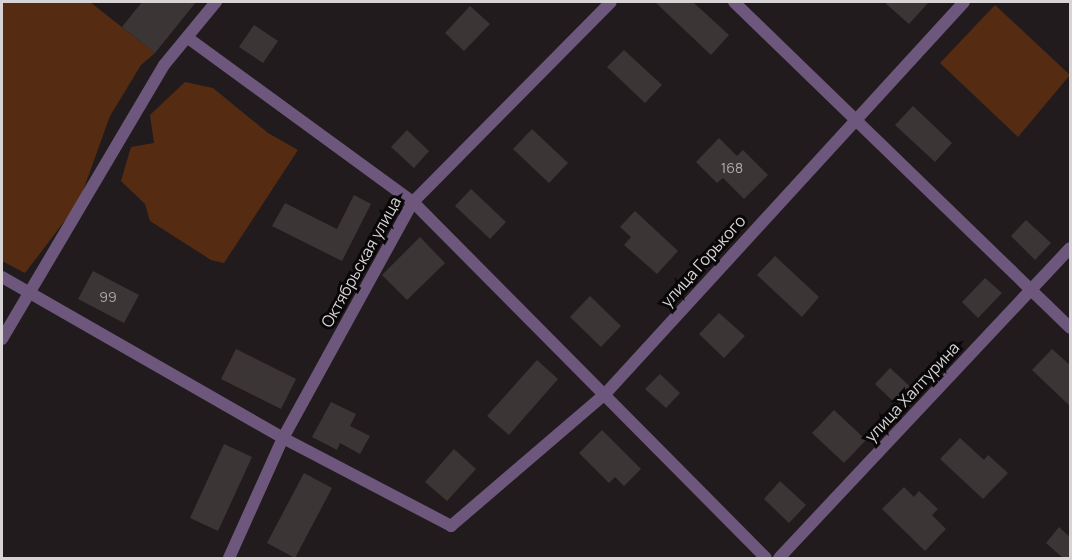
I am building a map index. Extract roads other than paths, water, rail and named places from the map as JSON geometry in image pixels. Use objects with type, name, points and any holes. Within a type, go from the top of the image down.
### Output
[{"type":"street","points":[[2,339],[164,65],[216,2]]},
{"type":"street","name":"Октябрьская улица","points":[[229,558],[283,438],[413,202],[611,2]]},
{"type":"street","points":[[734,2],[856,117],[1071,328]]},
{"type":"street","name":"улица Горького","points":[[283,438],[451,526],[606,393],[856,117],[964,2]]},
{"type":"street","points":[[188,38],[413,202],[606,393],[766,558]]},
{"type":"street","name":"улица Халтурина","points":[[779,558],[1071,248]]},
{"type":"street","points":[[2,277],[283,438]]}]
